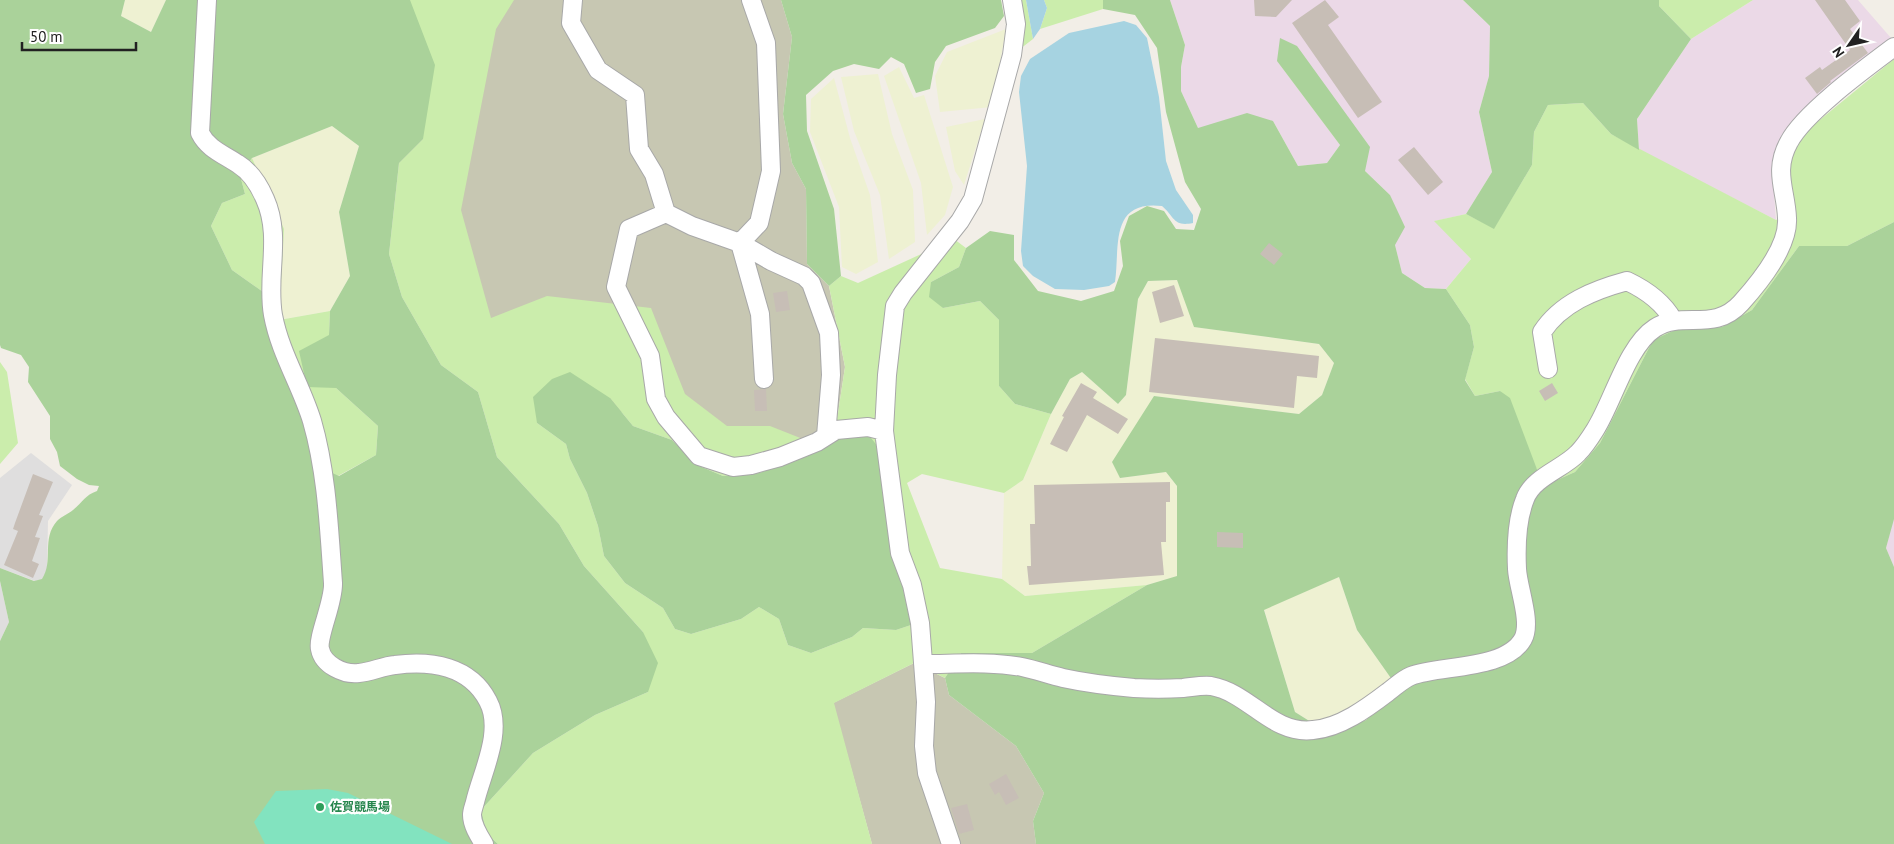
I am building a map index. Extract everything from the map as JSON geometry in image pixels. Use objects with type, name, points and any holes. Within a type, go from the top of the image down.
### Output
[{"type":"street","points":[[207,0],[200,133],[204,141],[215,151],[240,165],[254,178],[266,201],[274,228],[272,313],[278,336],[311,418],[322,460],[333,587],[320,649],[326,661],[348,672],[359,673],[394,665],[419,663],[457,670],[478,684],[490,703],[493,720],[493,740],[472,814],[475,827],[484,844]]},
{"type":"street","points":[[573,0],[571,24],[598,70],[635,95],[639,149],[654,174],[666,213],[692,226],[740,242],[771,261],[804,276],[811,284],[829,333],[831,375],[826,436]]},
{"type":"street","points":[[740,242],[759,223],[771,171],[766,43],[750,0]]},
{"type":"street","points":[[951,844],[927,772],[924,746],[926,702],[920,623],[912,585],[900,553],[884,431],[887,375],[895,306],[903,293],[960,221],[973,199],[1012,55],[1016,24],[1012,0]]},
{"type":"street","points":[[923,664],[1021,666],[1064,678],[1133,688],[1208,685],[1226,690],[1286,729],[1301,731],[1332,726],[1356,714],[1411,676],[1479,665],[1497,658],[1514,648],[1524,638],[1526,617],[1517,572],[1521,512],[1526,494],[1550,473],[1576,455],[1597,428],[1638,346],[1647,334],[1661,324],[1673,320],[1703,321],[1717,319],[1739,306],[1758,281],[1786,237],[1787,217],[1780,180],[1788,142],[1803,124],[1830,99],[1894,47]]},
{"type":"street","points":[[666,213],[629,229],[616,288],[650,356],[656,399],[666,417],[699,456],[733,467],[780,457],[836,430],[868,427],[884,431]]},
{"type":"street","points":[[740,242],[760,314],[764,379]]},
{"type":"street","points":[[1548,369],[1542,332],[1550,319],[1572,303],[1601,288],[1627,281],[1644,290],[1667,310],[1673,320]]},
{"type":"shaded area","points":[[125,0],[166,0],[151,32],[121,16]]},
{"type":"shaded area","points":[[410,0],[781,0],[792,37],[783,114],[792,163],[806,189],[807,264],[829,286],[845,367],[834,439],[823,447],[533,397],[399,163],[423,139]]},
{"type":"shaded area","points":[[1170,0],[1463,0],[1490,26],[1489,76],[1479,112],[1492,172],[1466,214],[1435,221],[1471,259],[1446,289],[1425,288],[1402,273],[1395,245],[1390,195],[1365,171],[1277,61],[1340,145],[1327,163],[1298,166],[1273,121],[1198,128],[1181,91],[1181,67],[1185,45]]},
{"type":"shaded area","points":[[1753,0],[1858,0],[1891,38],[1790,127],[1772,167],[1776,220],[1639,150],[1637,119],[1691,39]]},
{"type":"shaded area","points":[[1006,29],[992,107],[940,112],[935,76],[947,52]]},
{"type":"shaded area","points":[[899,67],[914,98],[924,95],[953,187],[945,215],[927,235],[921,183],[884,76]]},
{"type":"shaded area","points":[[878,74],[892,134],[913,190],[915,242],[889,259],[880,195],[854,131],[841,77]]},
{"type":"shaded area","points":[[834,78],[850,138],[870,195],[878,262],[856,274],[842,267],[839,207],[810,132],[811,99]]},
{"type":"shaded area","points":[[985,119],[964,185],[955,171],[946,127]]},
{"type":"shaded area","points":[[332,126],[359,146],[339,212],[350,276],[330,311],[279,320],[252,158]]},
{"type":"shaded area","points":[[1177,280],[1195,327],[1319,344],[1334,363],[1322,395],[1299,414],[1154,396],[1120,478],[1166,472],[1177,486],[1178,576],[1147,585],[1025,596],[1002,579],[1004,493],[1023,480],[1051,414],[1070,379],[1082,372],[1118,404],[1126,395],[1138,299],[1148,281]]},
{"type":"shaded area","points":[[31,453],[72,485],[48,521],[47,571],[42,580],[35,581],[0,568],[0,478]]},
{"type":"shaded area","points":[[1894,519],[1894,567],[1886,548]]},
{"type":"shaded area","points":[[1339,577],[1357,630],[1400,691],[1366,720],[1330,734],[1295,712],[1264,609]]},
{"type":"shaded area","points":[[0,581],[9,622],[0,641]]},
{"type":"shaded area","points":[[914,663],[945,678],[949,695],[1016,746],[1044,793],[1033,821],[1036,844],[872,844],[833,703]]},
{"type":"green space","points":[[0,0],[125,0],[121,16],[151,32],[166,0],[410,0],[435,65],[423,139],[399,163],[389,254],[402,297],[441,365],[478,392],[497,457],[559,524],[584,566],[643,632],[658,663],[648,692],[595,715],[533,753],[481,810],[487,834],[498,844],[0,844],[0,641],[9,622],[0,581],[0,568],[34,581],[42,579],[47,565],[48,543],[52,528],[59,519],[97,491],[99,486],[89,485],[77,479],[60,466],[57,452],[50,439],[50,416],[28,382],[29,367],[21,355],[1,348]],"holes":[[[332,126],[359,146],[339,212],[350,276],[330,311],[329,335],[299,351],[307,387],[336,388],[378,426],[376,455],[339,476],[317,466],[295,385],[266,294],[232,270],[211,226],[222,203],[245,194],[240,175],[252,158]]]},
{"type":"green space","points":[[410,0],[514,0],[496,29],[461,210],[491,318],[547,296],[651,308],[685,394],[727,426],[770,426],[823,447],[811,454],[759,473],[723,476],[697,465],[672,440],[633,426],[610,398],[537,423],[566,444],[570,459],[587,493],[598,526],[604,556],[625,583],[663,608],[675,629],[691,634],[741,619],[759,607],[779,619],[788,645],[811,653],[852,637],[863,628],[896,630],[911,625],[898,565],[890,542],[878,447],[834,439],[845,367],[829,286],[841,276],[858,283],[954,239],[966,248],[959,267],[931,282],[943,308],[980,301],[999,320],[999,386],[1015,404],[1051,414],[1023,480],[1004,493],[922,474],[907,483],[940,568],[1002,579],[1025,596],[1147,585],[1032,653],[961,653],[945,678],[914,663],[834,703],[872,844],[498,844],[487,834],[481,810],[533,753],[595,715],[648,692],[643,632],[584,566],[559,524],[497,457],[478,392],[441,365],[402,297],[389,254],[399,163],[423,139]]},
{"type":"green space","points":[[781,0],[1001,0],[1004,16],[995,28],[946,46],[935,62],[930,89],[916,93],[904,64],[891,57],[879,69],[854,64],[833,71],[806,95],[807,131],[834,209],[841,276],[829,286],[807,264],[806,189],[792,163],[783,114],[792,37]]},
{"type":"green space","points":[[1015,0],[1026,0],[1033,39],[1020,49]]},
{"type":"green space","points":[[1044,0],[1103,0],[1103,9],[1040,29],[1047,8]]},
{"type":"green space","points":[[1103,0],[1170,0],[1185,45],[1181,67],[1181,91],[1198,128],[1247,113],[1273,121],[1298,166],[1327,163],[1340,145],[1277,61],[1280,38],[1297,46],[1370,147],[1365,171],[1390,195],[1405,227],[1395,245],[1402,273],[1425,288],[1446,289],[1470,325],[1474,347],[1465,380],[1475,396],[1500,391],[1510,398],[1538,472],[1557,480],[1575,472],[1600,443],[1653,340],[1677,329],[1722,327],[1752,310],[1799,246],[1847,246],[1894,222],[1894,519],[1886,548],[1894,567],[1894,844],[1036,844],[1033,821],[1044,793],[1016,746],[949,695],[945,678],[961,653],[1032,653],[1147,585],[1177,576],[1177,486],[1166,472],[1120,478],[1112,462],[1154,396],[1299,414],[1322,395],[1334,363],[1319,344],[1194,327],[1177,280],[1148,281],[1138,299],[1126,395],[1118,404],[1082,372],[1070,379],[1051,414],[1015,404],[999,386],[999,320],[980,301],[943,308],[929,297],[931,282],[959,267],[966,248],[990,231],[1014,235],[1014,260],[1038,291],[1081,301],[1114,291],[1123,266],[1120,241],[1129,216],[1147,206],[1164,211],[1176,229],[1194,230],[1201,209],[1185,182],[1166,112],[1157,48],[1135,15],[1103,9]],"holes":[[[1339,577],[1357,630],[1400,691],[1366,720],[1330,734],[1295,712],[1264,610]]]},
{"type":"green space","points":[[1463,0],[1659,0],[1659,6],[1691,39],[1637,119],[1639,150],[1611,134],[1583,103],[1548,105],[1534,132],[1532,165],[1494,229],[1466,214],[1492,172],[1479,112],[1489,76],[1490,26]]},
{"type":"green space","points":[[1659,0],[1753,0],[1691,39],[1659,6]]},
{"type":"green space","points":[[1894,59],[1894,222],[1847,246],[1799,246],[1752,310],[1722,327],[1677,329],[1653,340],[1600,443],[1575,472],[1557,480],[1538,472],[1500,391],[1475,396],[1465,379],[1474,347],[1470,325],[1446,289],[1471,259],[1434,221],[1466,214],[1494,228],[1532,165],[1534,132],[1548,105],[1583,103],[1611,134],[1776,220],[1793,210],[1785,175],[1799,137]]},
{"type":"green space","points":[[252,158],[284,229],[279,320],[330,311],[329,335],[336,388],[378,426],[376,455],[338,476],[317,467],[266,294],[232,270],[211,226],[222,203],[245,194],[240,175]]},
{"type":"green space","points":[[0,362],[7,372],[18,443],[0,464]]},
{"type":"green space","points":[[570,372],[610,398],[633,426],[672,440],[697,465],[723,476],[759,473],[811,454],[834,439],[868,434],[878,447],[890,542],[912,608],[911,625],[896,630],[863,628],[852,637],[811,653],[788,645],[779,619],[759,607],[741,619],[691,634],[675,629],[663,608],[625,583],[604,556],[598,526],[587,493],[570,459],[566,444],[537,423],[533,397],[552,379]]},
{"type":"green space","name":"佐賀競馬場","points":[[327,789],[348,793],[452,844],[265,844],[254,822],[276,791]]},
{"type":"water","points":[[1026,0],[1044,0],[1047,8],[1040,29],[1033,39]]},
{"type":"water","points":[[1124,21],[1136,25],[1147,38],[1159,97],[1166,161],[1176,190],[1193,215],[1193,223],[1182,224],[1178,222],[1162,206],[1145,206],[1133,210],[1125,218],[1120,229],[1115,282],[1109,286],[1084,290],[1055,289],[1033,276],[1023,266],[1021,251],[1027,166],[1019,92],[1021,76],[1030,59],[1069,33]]},
{"type":"building","points":[[1254,0],[1292,0],[1276,17],[1255,16]]},
{"type":"building","points":[[1325,0],[1339,17],[1328,25],[1382,102],[1358,118],[1292,23]]},
{"type":"building","points":[[1815,0],[1845,0],[1860,21],[1850,29],[1868,53],[1830,81],[1817,94],[1805,78],[1820,67],[1822,70],[1850,50]]},
{"type":"building","points":[[1414,147],[1443,182],[1428,195],[1398,160]]},
{"type":"building","points":[[1269,243],[1283,254],[1274,265],[1260,254]]},
{"type":"building","points":[[1174,285],[1184,316],[1160,323],[1152,292]]},
{"type":"building","points":[[787,291],[790,310],[776,312],[773,293]]},
{"type":"building","points":[[1155,338],[1319,356],[1317,378],[1297,376],[1294,408],[1149,392]]},
{"type":"building","points":[[1081,383],[1097,392],[1093,398],[1128,419],[1118,434],[1087,415],[1067,452],[1050,444],[1064,417],[1062,416]]},
{"type":"building","points":[[1552,383],[1558,393],[1545,401],[1539,391]]},
{"type":"building","points":[[766,389],[767,411],[755,411],[754,390]]},
{"type":"building","points":[[33,474],[53,482],[39,515],[43,516],[35,537],[40,538],[32,561],[39,564],[33,578],[4,565],[18,531],[13,529]]},
{"type":"building","points":[[1170,482],[1170,502],[1166,502],[1166,542],[1161,542],[1164,575],[1029,585],[1027,566],[1031,566],[1030,524],[1035,524],[1034,485]]},
{"type":"building","points":[[1217,532],[1243,533],[1243,548],[1217,547]]},
{"type":"building","points":[[1006,774],[1019,798],[1006,805],[999,792],[995,795],[989,784]]},
{"type":"building","points":[[967,804],[974,830],[959,834],[951,808]]},
{"type":"place","name":"佐賀競馬場","points":[[320,807]]}]
